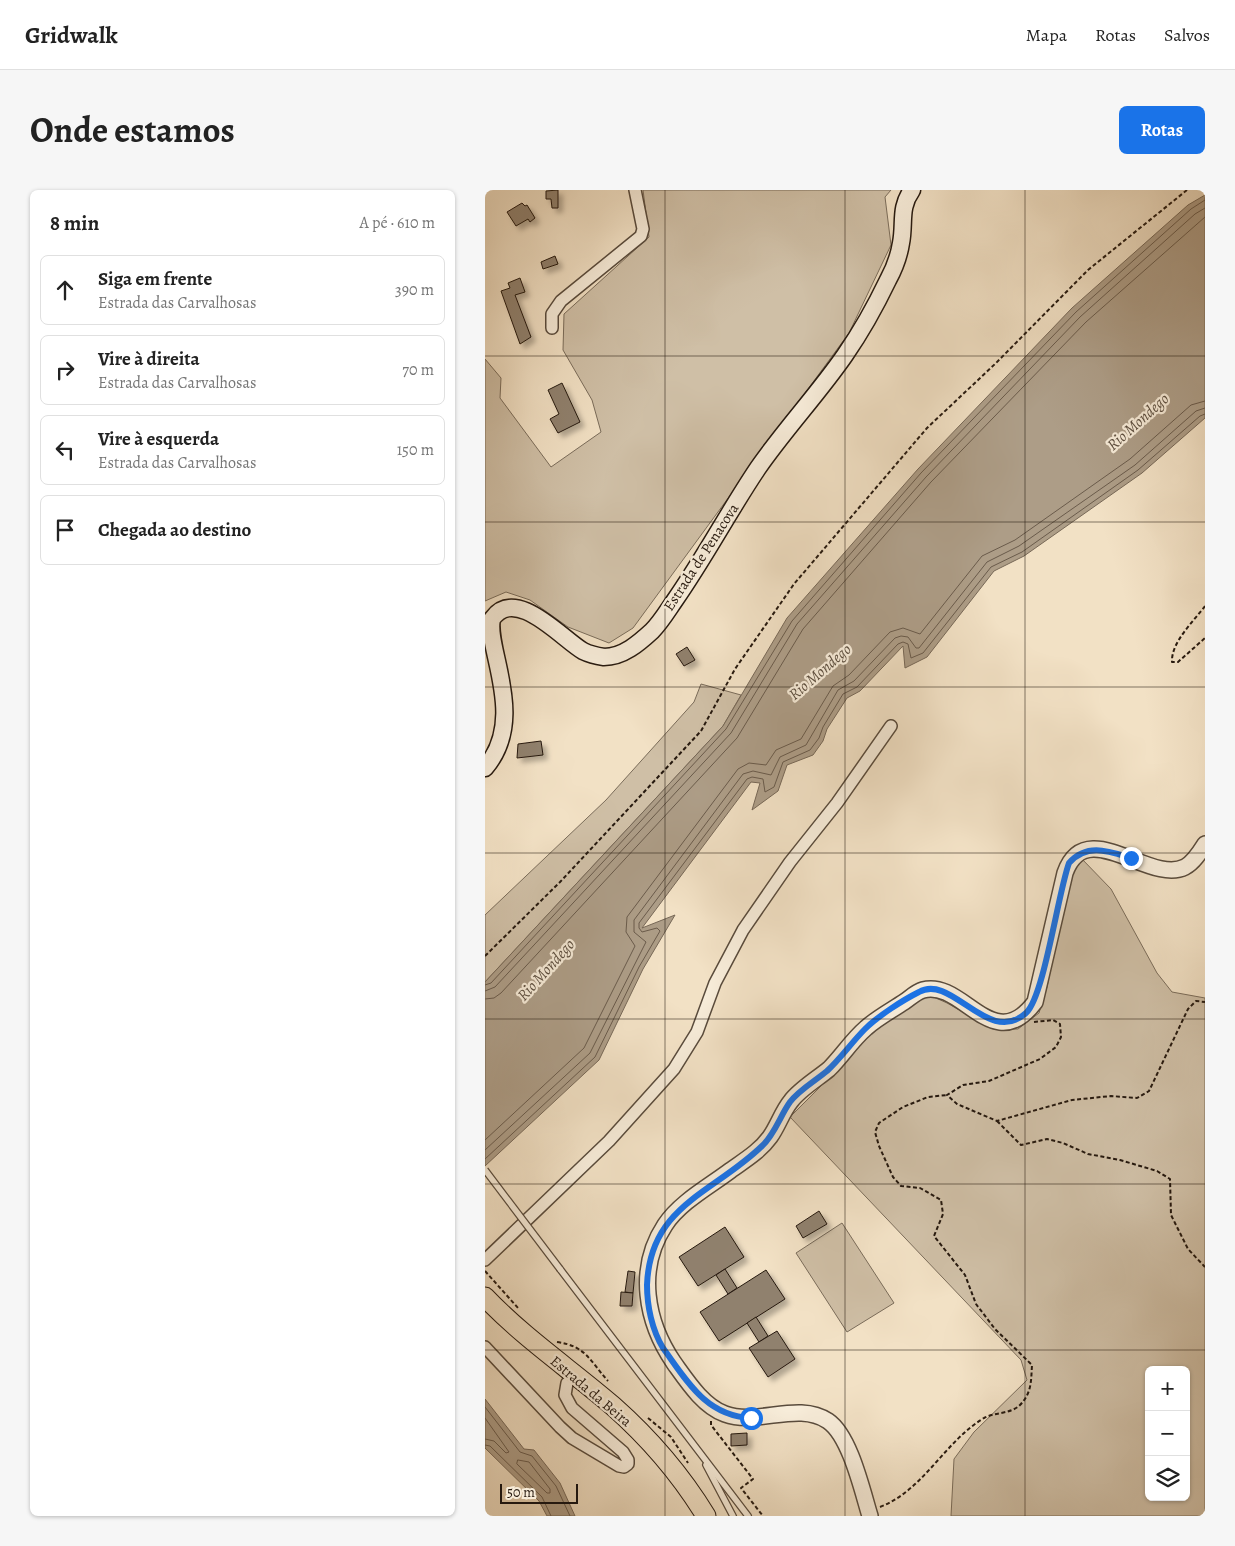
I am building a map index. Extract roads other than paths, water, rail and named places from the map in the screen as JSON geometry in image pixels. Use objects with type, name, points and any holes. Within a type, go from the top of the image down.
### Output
[{"type":"main road","name":"Estrada de Penacova","points":[[485,768],[494,750],[502,722],[499,690],[485,636],[491,621],[497,613],[507,609],[528,612],[583,651],[605,657],[619,655],[631,649],[654,630],[690,579],[758,467],[846,354],[889,280],[896,263],[901,243],[903,206],[912,190]]},
{"type":"main road","name":"Estrada da Beira","points":[[485,1297],[523,1335],[621,1414],[669,1464],[706,1516]]},
{"type":"main road","name":"Estrada da Beira","points":[[485,1312],[522,1347],[612,1419],[671,1484],[693,1516]]},
{"type":"street","points":[[552,328],[552,314],[561,301],[641,236],[643,229],[635,190]]},
{"type":"street","points":[[485,1260],[609,1141],[674,1069],[697,1032],[715,983],[743,930],[790,862],[837,804],[891,726]]},
{"type":"street","points":[[869,1514],[843,1437],[829,1421],[807,1413],[735,1417],[713,1407],[697,1393],[666,1351],[650,1317],[647,1292],[648,1272],[655,1243],[665,1224],[679,1210],[762,1146],[791,1101],[845,1053],[866,1028],[921,990],[933,989],[943,992],[991,1020],[1003,1022],[1021,1018],[1035,1002],[1065,873],[1069,863],[1077,855],[1089,850],[1102,850],[1159,869],[1172,870],[1185,867],[1197,856],[1205,844]]},
{"type":"street","points":[[485,1347],[572,1438],[619,1466],[624,1467],[628,1464],[628,1460],[623,1452],[572,1408],[565,1395],[567,1383]]},
{"type":"lane","points":[[485,1170],[748,1516]]},
{"type":"lane","points":[[701,1454],[733,1516]]},
{"type":"water","name":"Rio Mondego","points":[[1205,195],[1205,418],[1142,473],[1024,556],[994,571],[927,657],[905,668],[903,646],[860,691],[847,698],[813,755],[787,765],[778,791],[752,810],[760,783],[751,782],[642,928],[675,915],[643,969],[599,1060],[485,1166],[485,982],[723,726],[787,618],[918,469],[1072,308],[1188,205]]},
{"type":"water","points":[[485,1399],[524,1449],[534,1450],[560,1483],[575,1516],[547,1516],[539,1501],[485,1448]]}]
